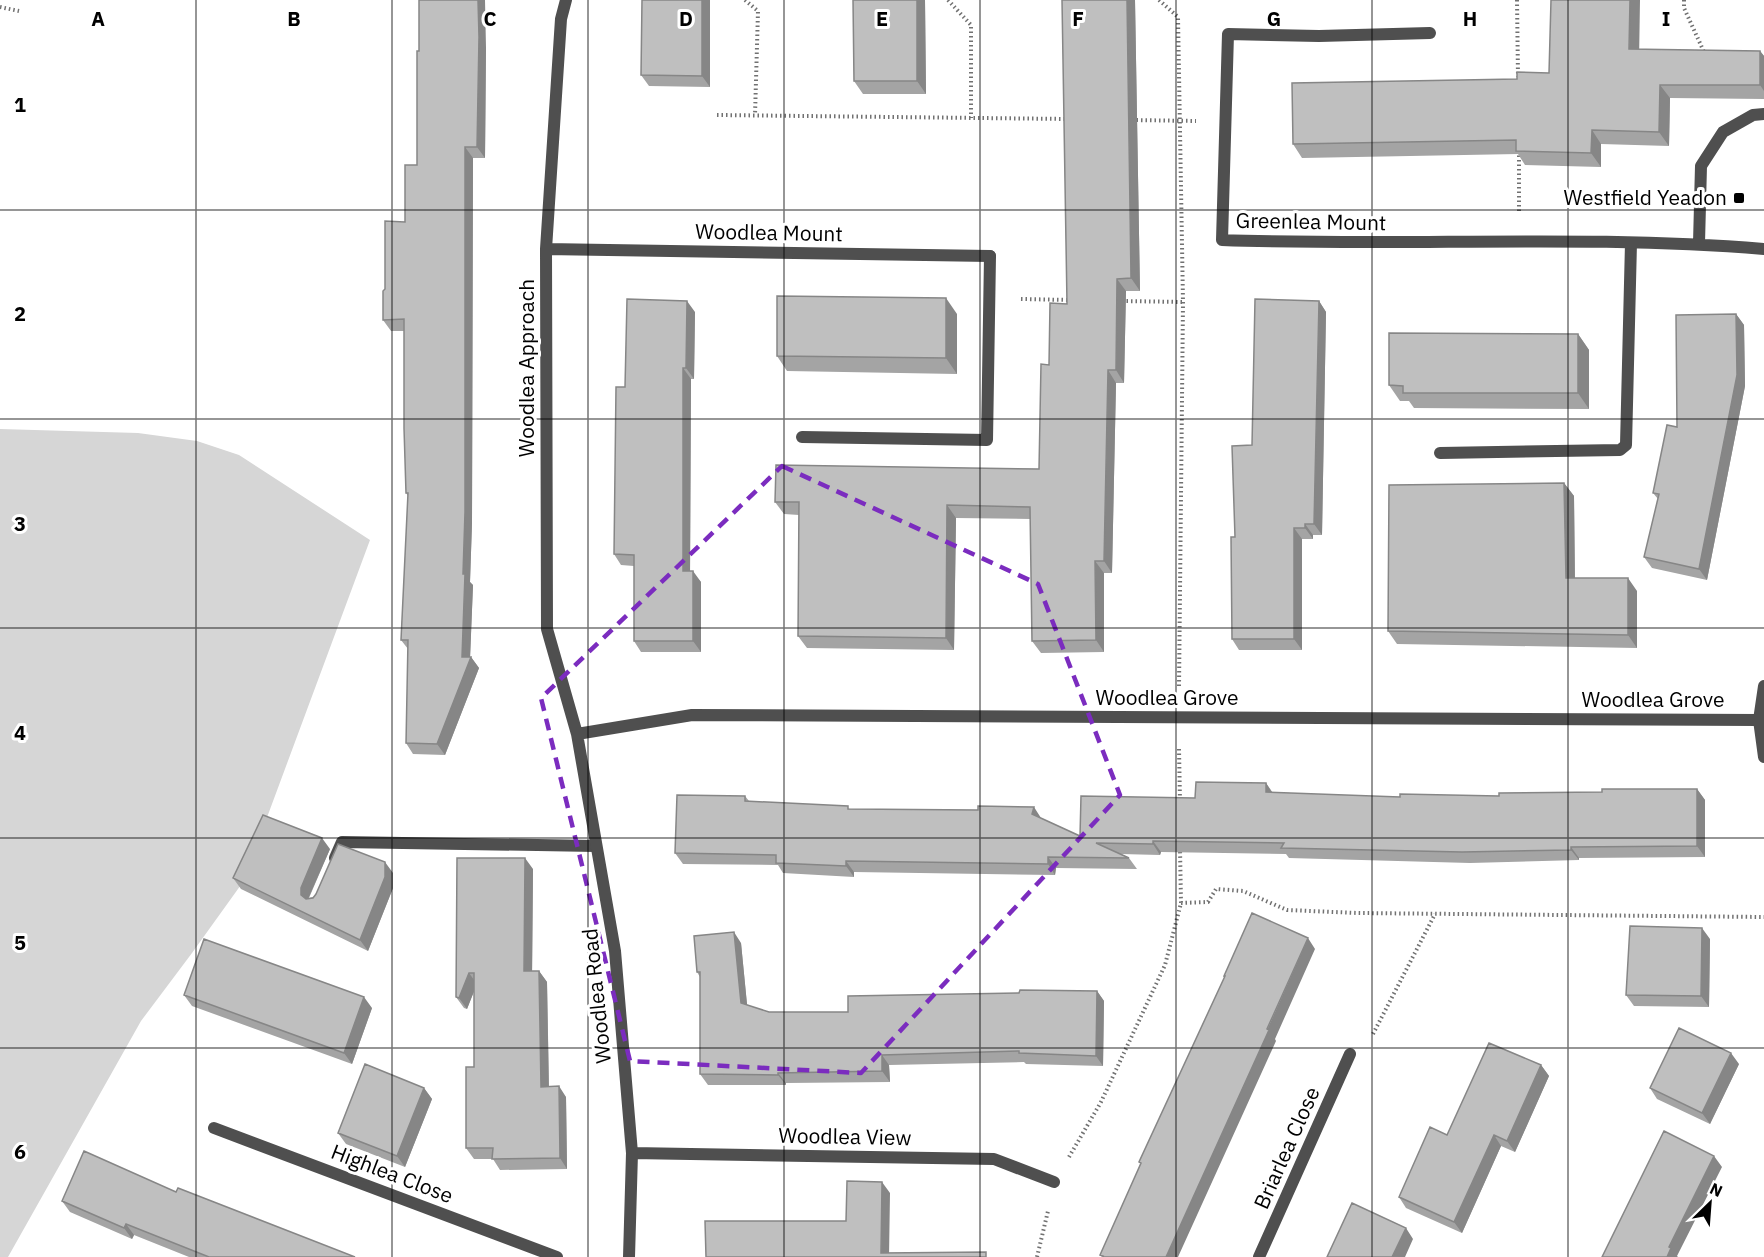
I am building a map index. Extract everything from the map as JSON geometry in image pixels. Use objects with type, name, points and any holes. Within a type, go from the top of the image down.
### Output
[{"type":"street","name":"Woodlea Approach","points":[[566,0],[561,19],[546,249],[547,629],[577,734]]},
{"type":"street","name":"Greenlea Mount","points":[[1430,33],[1319,36],[1228,34],[1222,240],[1309,243],[1698,243],[1764,249]]},
{"type":"street","points":[[1698,243],[1701,166],[1723,132],[1753,115],[1764,114]]},
{"type":"street","points":[[1440,453],[1620,450],[1626,445],[1631,243]]},
{"type":"street","name":"Woodlea Mount","points":[[546,249],[990,256],[990,298]]},
{"type":"street","points":[[802,437],[987,440],[990,298]]},
{"type":"street","points":[[1764,687],[1759,720],[1764,757]]},
{"type":"street","name":"Woodlea Grove","points":[[577,734],[692,715],[1759,720]]},
{"type":"street","name":"Woodlea Road","points":[[577,734],[615,951],[632,1153],[630,1257]]},
{"type":"street","points":[[329,872],[342,842],[596,846]]},
{"type":"street","name":"Briarlea Close","points":[[1259,1257],[1350,1054]]},
{"type":"street","name":"Highlea Close","points":[[214,1128],[557,1257]]},
{"type":"street","name":"Woodlea View","points":[[632,1153],[994,1159],[1054,1182]]},
{"type":"path","points":[[745,0],[758,11],[755,115]]},
{"type":"path","points":[[948,0],[971,25],[971,118]]},
{"type":"path","points":[[1159,0],[1178,17],[1183,302],[1179,697]]},
{"type":"path","points":[[1517,0],[1518,81]]},
{"type":"path","points":[[1684,0],[1684,8],[1707,60]]},
{"type":"path","points":[[0,8],[19,11]]},
{"type":"path","points":[[717,114],[1075,119]]},
{"type":"path","points":[[1122,120],[1227,122]]},
{"type":"path","points":[[1519,150],[1520,243]]},
{"type":"path","points":[[990,298],[1081,300]]},
{"type":"path","points":[[1115,301],[1183,302]]},
{"type":"path","points":[[1179,748],[1180,807]]},
{"type":"path","points":[[1036,1257],[1054,1182],[1101,1102],[1165,965],[1181,903],[1180,843]]},
{"type":"path","points":[[1181,903],[1208,902],[1216,889],[1243,891],[1287,910],[1435,914],[1764,917]]},
{"type":"path","points":[[1350,1054],[1372,1036],[1435,914]]},
{"type":"highlighted area","points":[[782,466],[1038,584],[1120,795],[861,1073],[630,1061],[541,698]]},
{"type":"shaded area","points":[[0,429],[138,433],[197,441],[239,455],[370,540],[243,882],[141,1021],[8,1257],[0,1257]]},
{"type":"building","points":[[419,0],[478,0],[479,37],[477,147],[465,147],[463,574],[465,574],[462,657],[471,657],[437,744],[406,743],[408,640],[401,640],[408,493],[406,493],[404,428],[404,319],[383,320],[385,221],[405,222],[405,165],[417,165]]},
{"type":"building","points":[[642,0],[702,0],[702,76],[641,75]]},
{"type":"building","points":[[853,0],[917,0],[917,81],[854,81]]},
{"type":"building","points":[[1062,0],[1127,0],[1131,278],[1117,279],[1116,370],[1108,370],[1104,561],[1095,561],[1096,640],[1032,641],[1030,507],[947,505],[946,638],[798,636],[799,502],[775,502],[776,465],[1039,469],[1041,364],[1049,365],[1050,303],[1067,304]]},
{"type":"building","points":[[1551,0],[1630,0],[1629,49],[1760,51],[1760,85],[1660,85],[1659,132],[1592,130],[1591,153],[1516,151],[1516,140],[1293,144],[1292,83],[1517,79],[1517,72],[1549,73]]},
{"type":"building","points":[[777,296],[946,298],[946,358],[777,356]]},
{"type":"building","points":[[627,299],[687,301],[686,368],[683,368],[683,571],[693,571],[693,641],[634,641],[634,555],[614,554],[616,387],[625,387]]},
{"type":"building","points":[[1255,299],[1319,301],[1314,524],[1305,524],[1305,528],[1294,528],[1294,639],[1232,639],[1231,537],[1235,537],[1232,446],[1252,445]]},
{"type":"building","points":[[1736,314],[1737,375],[1699,569],[1644,557],[1659,494],[1653,493],[1667,425],[1677,427],[1676,315]]},
{"type":"building","points":[[1389,333],[1578,334],[1578,393],[1403,393],[1403,386],[1389,385]]},
{"type":"building","points":[[1564,483],[1566,578],[1628,578],[1628,635],[1388,631],[1389,485]]},
{"type":"building","points":[[1196,782],[1266,783],[1266,792],[1400,797],[1400,794],[1499,796],[1499,793],[1602,792],[1602,789],[1697,789],[1697,846],[1571,847],[1571,850],[1462,852],[1281,848],[1284,843],[1153,841],[1153,844],[1096,843],[1129,858],[1048,857],[1048,864],[846,861],[846,866],[776,863],[776,855],[675,853],[677,795],[745,796],[745,801],[848,806],[848,809],[978,810],[978,806],[1034,807],[1032,814],[1080,836],[1081,796],[1195,798]]},
{"type":"building","points":[[263,815],[322,838],[301,888],[301,895],[306,899],[313,898],[316,894],[338,844],[385,862],[385,877],[360,940],[233,878]]},
{"type":"building","points":[[457,858],[525,858],[524,971],[539,971],[541,1087],[559,1086],[560,1158],[492,1159],[493,1148],[466,1148],[466,1067],[474,1067],[474,973],[469,973],[459,998],[456,997]]},
{"type":"building","points":[[1252,913],[1308,938],[1267,1029],[1269,1030],[1166,1257],[1102,1257],[1100,1255],[1141,1163],[1139,1162]]},
{"type":"building","points":[[1630,926],[1702,928],[1701,996],[1626,995]]},
{"type":"building","points":[[734,932],[741,1003],[769,1012],[848,1012],[848,996],[1019,993],[1020,990],[1097,991],[1096,1056],[1019,1053],[1019,1051],[882,1055],[882,1071],[778,1073],[778,1075],[700,1074],[700,972],[697,972],[694,936]]},
{"type":"building","points":[[204,939],[364,997],[344,1053],[184,995]]},
{"type":"building","points":[[1679,1028],[1731,1053],[1702,1113],[1650,1088]]},
{"type":"building","points":[[1489,1043],[1541,1065],[1507,1141],[1494,1135],[1454,1222],[1399,1197],[1430,1127],[1447,1135]]},
{"type":"building","points":[[365,1064],[424,1088],[397,1156],[338,1133]]},
{"type":"building","points":[[1664,1131],[1714,1156],[1669,1247],[1671,1248],[1667,1257],[1602,1257]]},
{"type":"building","points":[[84,1151],[176,1192],[178,1188],[355,1257],[209,1257],[126,1224],[124,1228],[62,1201]]},
{"type":"building","points":[[847,1181],[882,1182],[881,1253],[986,1252],[986,1257],[706,1257],[705,1221],[846,1221]]},
{"type":"building","points":[[1352,1203],[1406,1228],[1392,1257],[1327,1257]]},
{"type":"place","name":"Westfield Yeadon","points":[[1739,198]]}]
